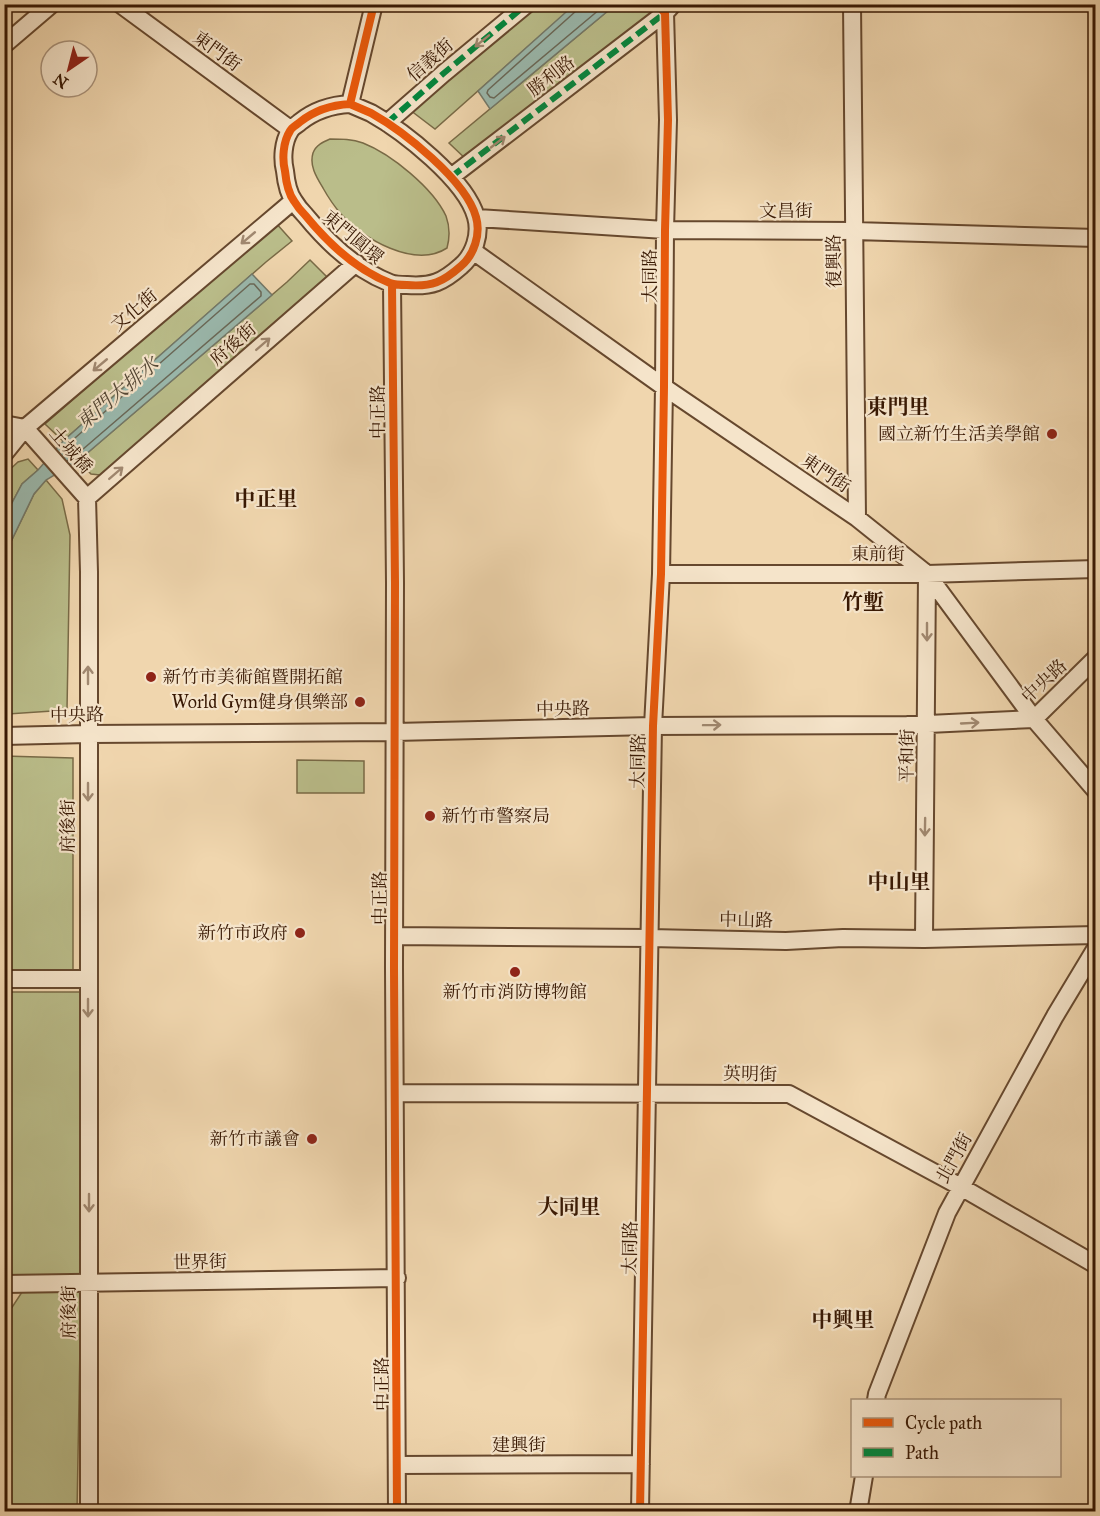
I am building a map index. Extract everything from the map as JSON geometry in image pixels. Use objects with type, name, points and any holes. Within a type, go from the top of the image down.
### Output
[{"type":"street","points":[[4,45],[52,4]]},
{"type":"street","name":"東門街","points":[[120,4],[290,129]]},
{"type":"street","points":[[350,104],[374,4]]},
{"type":"street","name":"信義街","points":[[387,123],[527,4]]},
{"type":"street","name":"復興路","points":[[852,4],[857,518]]},
{"type":"street","name":"勝利路","points":[[451,177],[665,7]]},
{"type":"street","name":"大同路","points":[[640,1512],[653,726],[661,574],[668,120],[665,7]]},
{"type":"street","points":[[290,129],[322,109],[350,104],[387,123],[423,150],[451,177],[469,200],[477,218],[477,238],[473,251]]},
{"type":"street","name":"東門圓環","points":[[290,129],[283,164],[293,201],[317,229],[370,273],[392,284],[432,285],[447,278],[466,262],[473,251]]},
{"type":"street","name":"文化街","points":[[4,454],[25,428],[293,201]]},
{"type":"street","name":"文昌街","points":[[477,218],[665,230],[854,231],[1095,238]]},
{"type":"street","name":"東門街","points":[[473,251],[664,387],[857,518],[927,574],[1034,719],[1095,791]]},
{"type":"street","name":"府後街","points":[[89,1512],[87,498],[356,263]]},
{"type":"street","name":"中正路","points":[[392,284],[397,1512]]},
{"type":"street","points":[[4,424],[25,428]]},
{"type":"street","name":"土城橋","points":[[25,428],[87,498]]},
{"type":"street","name":"東前街","points":[[661,574],[927,574],[1095,569]]},
{"type":"street","name":"平和街","points":[[924,939],[927,574]]},
{"type":"street","name":"中央路","points":[[5,736],[395,732],[653,726],[927,725],[1034,719],[1095,658]]},
{"type":"street","name":"中山路","points":[[395,936],[786,941],[843,938],[924,939],[1095,935]]},
{"type":"street","name":"北門街","points":[[876,1399],[947,1213],[1095,948]]},
{"type":"street","points":[[4,979],[88,979]]},
{"type":"street","name":"英明街","points":[[396,1093],[789,1094],[960,1187],[1095,1265]]},
{"type":"street","name":"世界街","points":[[4,1284],[397,1278]]},
{"type":"street","name":"建興街","points":[[397,1465],[641,1464]]},
{"type":"street","points":[[858,1512],[864,1477]]},
{"type":"green space","points":[[537,5],[575,5],[435,129],[410,110]]},
{"type":"green space","points":[[615,5],[644,5],[652,14],[468,161],[449,143]]},
{"type":"green space","points":[[330,139],[355,141],[374,148],[421,183],[440,205],[446,216],[449,232],[447,248],[434,254],[405,253],[376,241],[351,224],[331,201],[313,167],[314,150]]},
{"type":"green space","points":[[275,222],[292,241],[63,441],[45,424]]},
{"type":"green space","points":[[310,260],[331,281],[100,475],[91,474],[78,461],[287,282]]},
{"type":"green space","points":[[28,459],[38,470],[22,484],[5,516],[5,474],[18,462]]},
{"type":"green space","points":[[46,480],[62,499],[70,535],[67,710],[8,714],[5,554],[34,494]]},
{"type":"green space","points":[[4,756],[73,758],[73,973],[5,975]]},
{"type":"green space","points":[[297,760],[364,761],[364,793],[297,793]]},
{"type":"green space","points":[[5,992],[88,992],[89,1283],[5,1283]]},
{"type":"green space","points":[[24,1289],[81,1289],[77,1511],[5,1512],[5,1318]]},
{"type":"water","points":[[575,4],[615,5],[490,109],[478,91]]},
{"type":"water","points":[[252,274],[272,295],[78,461],[46,480],[34,494],[5,554],[5,516],[22,484],[38,470],[63,441]]},
{"type":"water","points":[[5,554],[8,714],[5,725]]},
{"type":"marked path","points":[[387,123],[527,4]]},
{"type":"marked path","points":[[451,177],[665,13],[673,4]]},
{"type":"cycle path","points":[[350,104],[374,4]]},
{"type":"cycle path","points":[[640,1512],[653,726],[661,574],[668,120],[665,13],[657,4]]},
{"type":"cycle path","points":[[350,104],[371,113],[416,144],[447,173],[470,203],[478,230],[475,244],[466,261],[443,280],[430,284],[394,284],[366,271],[333,245],[292,198],[284,161],[285,145],[290,131],[317,111],[350,104]]},
{"type":"cycle path","points":[[392,284],[397,1512]]},
{"type":"place","name":"國立新竹生活美學館","points":[[1052,434]]},
{"type":"place","name":"新竹市美術館暨開拓館","points":[[151,677]]},
{"type":"place","name":"World Gym健身俱樂部","points":[[360,702]]},
{"type":"place","name":"新竹市警察局","points":[[430,816]]},
{"type":"place","name":"新竹市政府","points":[[300,933]]},
{"type":"place","name":"新竹市消防博物館","points":[[515,972]]},
{"type":"place","name":"新竹市議會","points":[[312,1139]]},
{"type":"district","name":"東門里","points":[[898,407]]},
{"type":"district","name":"中正里","points":[[266,499]]},
{"type":"district","name":"竹塹","points":[[863,602]]},
{"type":"district","name":"中山里","points":[[899,882]]},
{"type":"district","name":"大同里","points":[[569,1207]]},
{"type":"district","name":"中興里","points":[[843,1320]]},
{"type":"water label","name":"東門大排水","points":[[117,393]]}]
